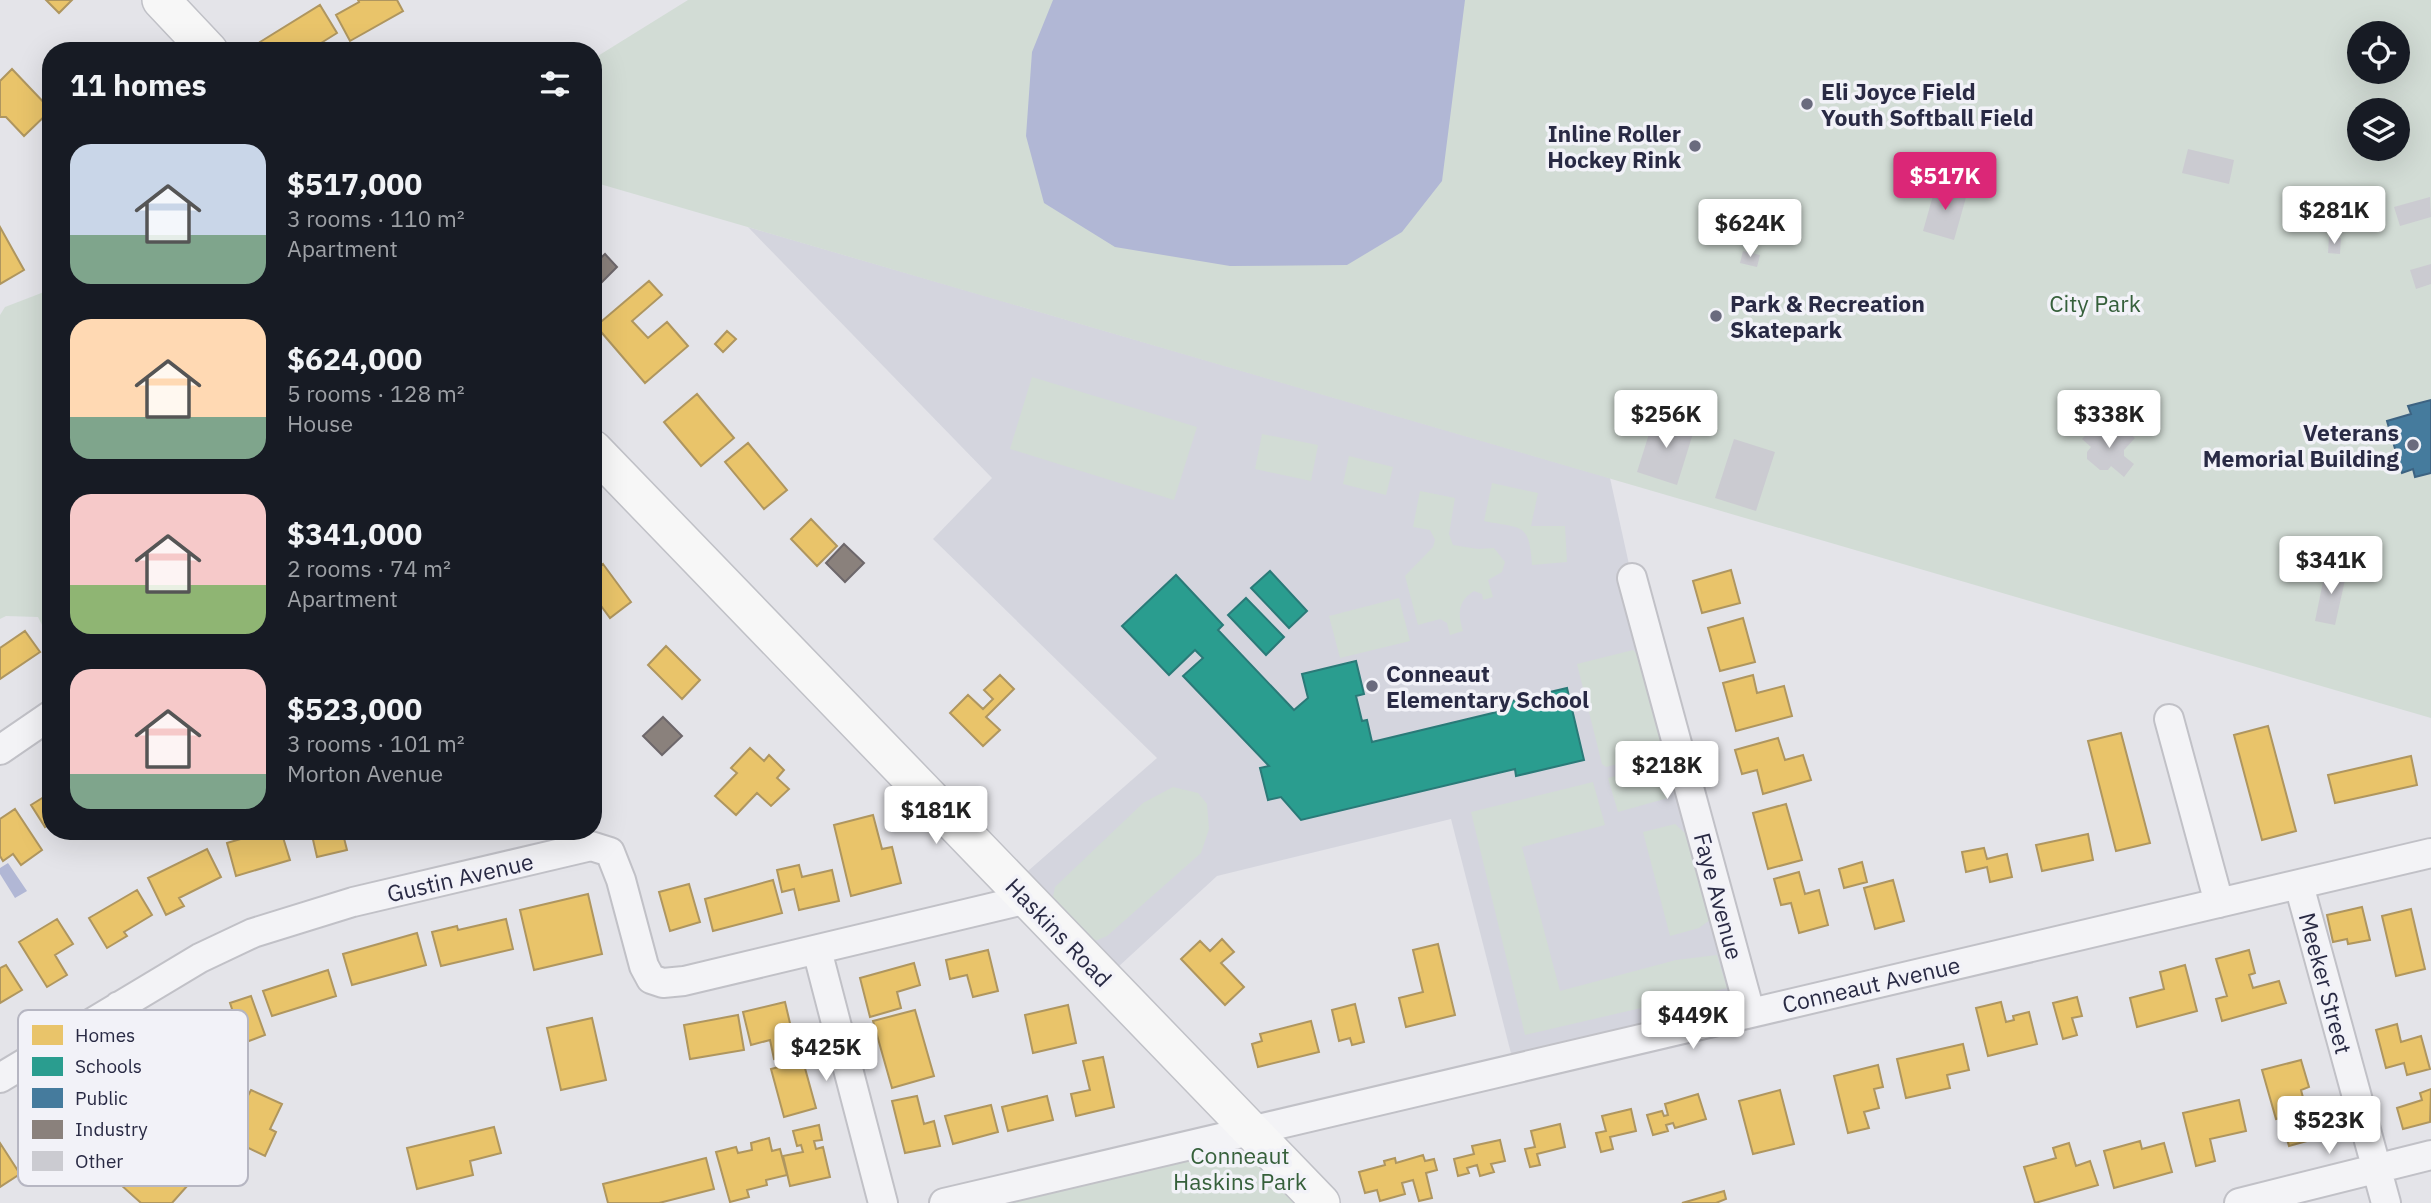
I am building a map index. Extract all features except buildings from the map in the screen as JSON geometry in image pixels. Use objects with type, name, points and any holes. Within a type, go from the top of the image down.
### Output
[{"type":"main road","points":[[176,4],[203,42]]},
{"type":"main road","name":"Haskins Road","points":[[602,458],[1321,1203]]},
{"type":"street","name":"Faye Avenue","points":[[1632,578],[1750,1012]]},
{"type":"street","points":[[2169,719],[2219,903]]},
{"type":"street","points":[[0,750],[42,721]]},
{"type":"street","name":"Gustin Avenue","points":[[112,1010],[200,958],[295,917],[591,846],[610,852],[621,880],[644,966],[651,979],[663,983],[684,981],[1028,899]]},
{"type":"street","name":"Conneaut Avenue","points":[[944,1203],[2431,853]]},
{"type":"street","name":"Meeker Street","points":[[2299,885],[2386,1203]]},
{"type":"street","points":[[817,950],[883,1203]]},
{"type":"street","points":[[119,1006],[121,1010]]},
{"type":"street","name":"Gustin Avenue","points":[[0,1078],[18,1067]]},
{"type":"street","points":[[2239,1203],[2431,1155]]},
{"type":"shaded area","name":"Conneaut Elementary School","points":[[748,227],[1610,478],[1632,578],[1750,1012],[1515,1069],[1451,819],[1217,876],[1105,979],[1013,884],[1157,758],[933,539],[992,478]]},
{"type":"green space","name":"City Park","points":[[688,0],[2431,0],[2431,718],[602,185],[602,53]]},
{"type":"green space","points":[[42,293],[42,625],[38,617],[6,616],[0,619],[0,315],[5,307]]},
{"type":"green space","points":[[1032,377],[1197,427],[1174,500],[1010,449]]},
{"type":"green space","points":[[1262,434],[1318,445],[1311,481],[1255,469]]},
{"type":"green space","points":[[1349,456],[1393,467],[1386,495],[1343,484]]},
{"type":"green space","points":[[1492,483],[1538,493],[1531,526],[1565,526],[1567,562],[1532,565],[1529,541],[1522,530],[1484,521]]},
{"type":"green space","points":[[1420,491],[1455,498],[1449,534],[1453,545],[1478,549],[1494,548],[1505,562],[1502,572],[1488,580],[1493,597],[1483,600],[1482,594],[1474,591],[1468,595],[1460,609],[1463,631],[1450,635],[1447,623],[1440,619],[1418,625],[1405,576],[1433,547],[1435,540],[1430,530],[1413,527]]},
{"type":"green space","points":[[1399,598],[1410,641],[1340,658],[1329,616]]},
{"type":"green space","points":[[1633,650],[1639,656],[1664,752],[1606,767],[1602,764],[1577,664]]},
{"type":"green space","points":[[1668,762],[1676,787],[1666,790],[1668,798],[1618,812],[1608,778]]},
{"type":"green space","points":[[1593,782],[1605,825],[1522,847],[1560,991],[1676,960],[1717,955],[1727,988],[1525,1035],[1471,812]]},
{"type":"green space","points":[[1173,787],[1198,793],[1207,804],[1209,829],[1201,853],[1107,936],[1088,944],[1051,906],[1055,887],[1143,803]]},
{"type":"green space","points":[[1675,824],[1685,833],[1710,920],[1699,928],[1670,936],[1643,832]]},
{"type":"green space","name":"Conneaut Haskins Park","points":[[1251,1131],[1321,1203],[943,1203]]},
{"type":"water","points":[[1053,0],[1465,0],[1442,181],[1402,232],[1347,265],[1230,266],[1115,247],[1044,203],[1026,136],[1032,52]]},
{"type":"water","points":[[8,863],[27,891],[15,898],[0,874],[0,868]]},
{"type":"place","name":"Eli Joyce Field Youth Softball Field","points":[[1807,104]]},
{"type":"place","name":"Inline Roller Hockey Rink","points":[[1695,146]]},
{"type":"place","name":"Park & Recreation Skatepark","points":[[1716,316]]},
{"type":"place","name":"Veterans Memorial Building","points":[[2413,445]]},
{"type":"place","name":"Conneaut Elementary School","points":[[1372,686]]}]
